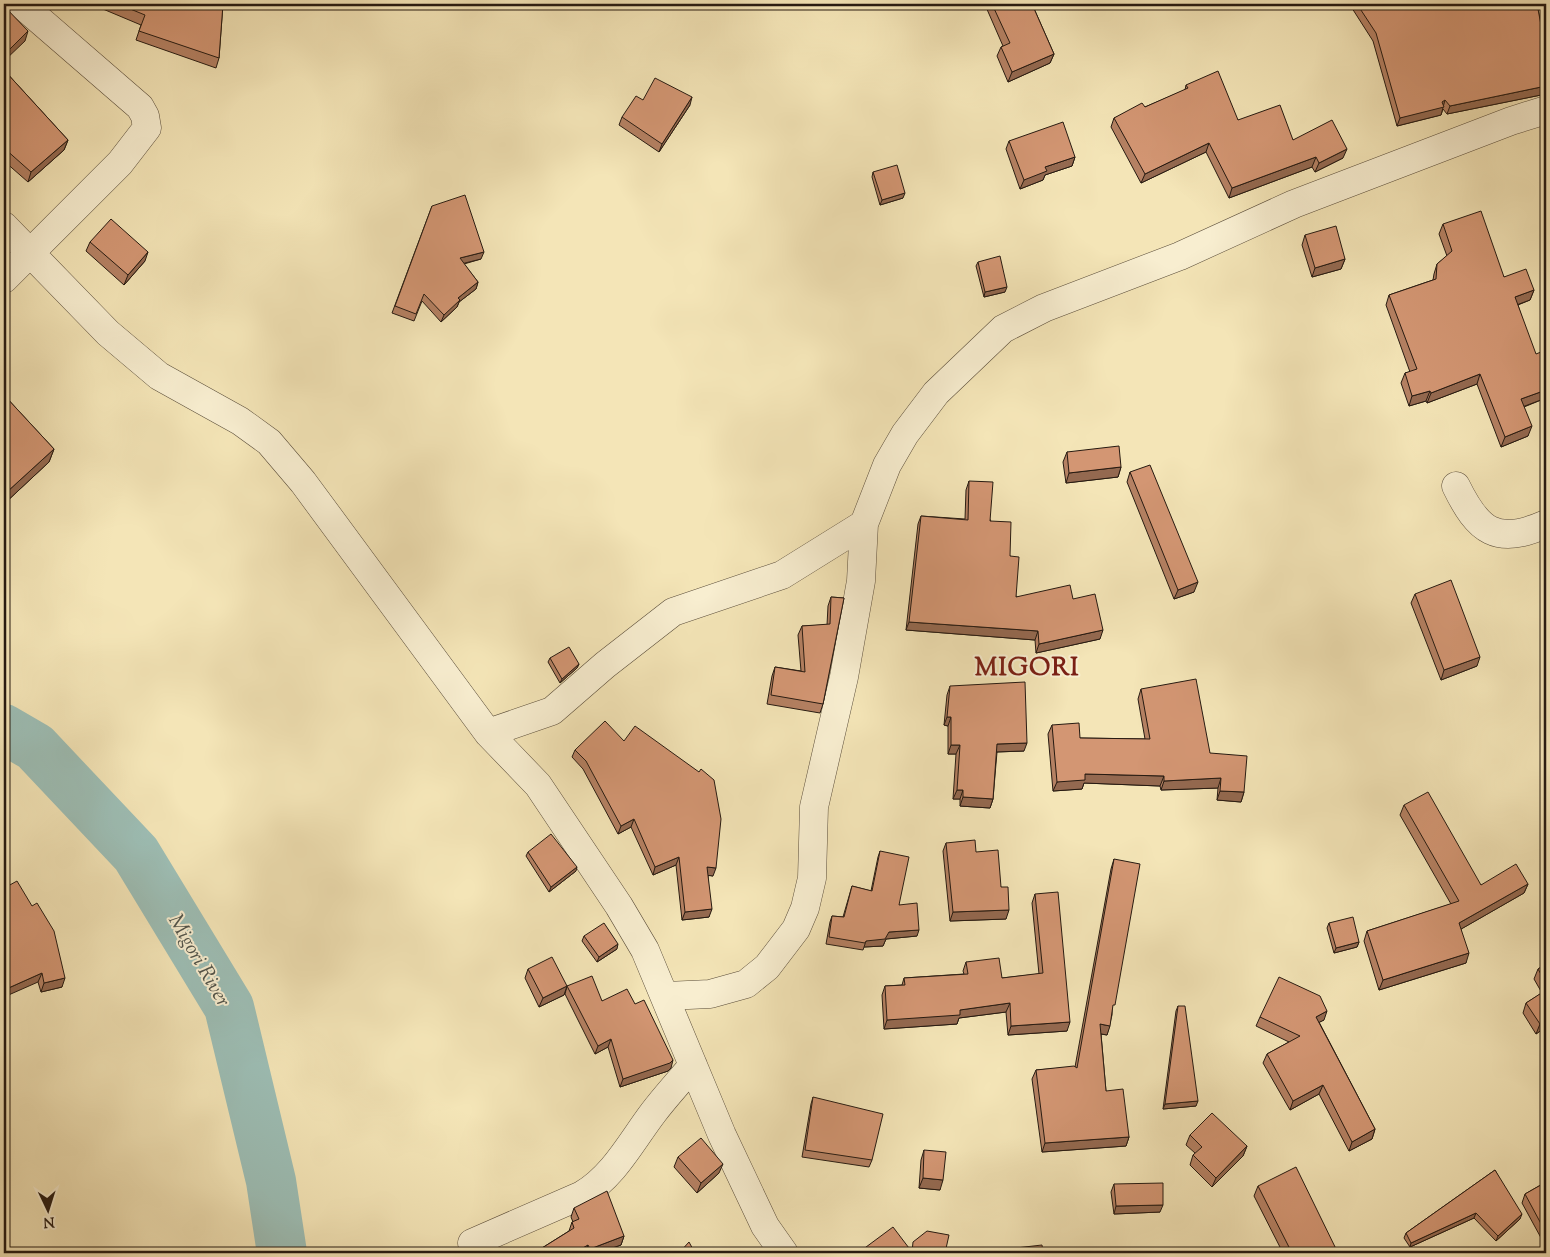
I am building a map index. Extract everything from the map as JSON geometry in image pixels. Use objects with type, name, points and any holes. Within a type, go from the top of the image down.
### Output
[{"type":"street","points":[[4,279],[120,163],[147,128],[147,122],[140,107],[20,4]]},
{"type":"street","points":[[666,996],[710,994],[746,984],[767,966],[796,929],[805,908],[812,878],[814,807],[844,677],[859,591],[864,524],[887,465],[905,434],[936,393],[1004,329],[1044,308],[1180,256],[1294,204],[1502,124],[1546,110]]},
{"type":"street","points":[[4,226],[108,333],[159,376],[240,421],[270,442],[315,497],[488,733],[538,785],[580,846],[645,950],[666,996],[712,1113],[765,1226],[784,1253]]},
{"type":"street","points":[[1456,486],[1467,509],[1493,533],[1511,534],[1546,524]]},
{"type":"street","points":[[488,733],[552,711],[605,665],[673,612],[782,575],[864,524]]},
{"type":"street","points":[[472,1243],[582,1195],[596,1187],[606,1177],[654,1112],[693,1065]]},
{"type":"building","points":[[118,4],[223,4],[219,58],[139,31],[145,15]]},
{"type":"building","points":[[992,4],[1032,4],[1054,54],[1012,72],[1001,47],[1010,43]]},
{"type":"building","points":[[1357,4],[1537,4],[1546,51],[1546,86],[1450,106],[1445,100],[1442,102],[1444,107],[1400,118],[1376,33]]},
{"type":"building","points":[[4,6],[28,31],[4,55]]},
{"type":"building","points":[[4,70],[68,140],[31,172],[4,148]]},
{"type":"building","points":[[1218,71],[1238,120],[1280,105],[1293,140],[1332,120],[1347,149],[1319,163],[1316,157],[1232,188],[1209,143],[1145,174],[1114,118],[1142,103],[1145,107],[1188,88],[1186,85]]},
{"type":"building","points":[[655,78],[692,97],[662,144],[622,117],[636,96],[643,100]]},
{"type":"building","points":[[1063,122],[1075,157],[1045,167],[1047,171],[1024,180],[1009,141]]},
{"type":"building","points":[[897,165],[905,193],[882,200],[873,172]]},
{"type":"building","points":[[465,195],[484,252],[460,258],[478,282],[458,298],[460,300],[444,315],[424,294],[416,314],[395,306],[432,206]]},
{"type":"building","points":[[1481,211],[1504,277],[1526,269],[1534,290],[1515,297],[1536,354],[1546,350],[1546,374],[1544,375],[1546,390],[1521,399],[1532,426],[1505,437],[1480,374],[1431,393],[1430,391],[1412,396],[1405,373],[1417,369],[1389,295],[1436,279],[1437,264],[1452,251],[1443,224]]},
{"type":"building","points":[[111,219],[148,252],[128,275],[90,242]]},
{"type":"building","points":[[1336,226],[1345,259],[1315,268],[1305,235]]},
{"type":"building","points":[[1000,256],[1007,287],[985,292],[978,262]]},
{"type":"building","points":[[4,395],[54,449],[8,491],[4,487]]},
{"type":"building","points":[[1119,446],[1121,467],[1069,473],[1067,452]]},
{"type":"building","points":[[1150,465],[1198,582],[1178,590],[1130,472]]},
{"type":"building","points":[[969,481],[993,482],[990,521],[1011,522],[1010,556],[1019,557],[1016,597],[1070,585],[1073,599],[1095,594],[1103,630],[1039,644],[1038,631],[909,622],[921,516],[968,520]]},
{"type":"building","points":[[1451,580],[1480,657],[1444,670],[1415,594]]},
{"type":"building","points":[[831,597],[844,598],[823,704],[771,695],[775,667],[805,672],[802,626],[830,624]]},
{"type":"building","points":[[569,647],[579,664],[562,679],[550,658]]},
{"type":"building","points":[[1196,679],[1210,753],[1247,756],[1244,792],[1220,791],[1221,778],[1164,781],[1164,776],[1085,774],[1085,780],[1057,782],[1052,725],[1079,723],[1080,738],[1150,739],[1141,689]]},
{"type":"building","points":[[1025,682],[1027,743],[997,744],[993,799],[963,797],[963,790],[957,790],[960,745],[951,745],[951,717],[947,717],[950,686]]},
{"type":"building","points":[[605,721],[624,741],[635,726],[699,772],[701,769],[714,780],[721,819],[716,868],[707,867],[712,909],[685,912],[679,857],[655,867],[634,819],[621,826],[586,761],[575,750]]},
{"type":"building","points":[[1428,792],[1481,885],[1516,864],[1528,884],[1459,923],[1469,953],[1383,980],[1367,931],[1459,901],[1404,805]]},
{"type":"building","points":[[551,834],[577,867],[551,887],[528,852]]},
{"type":"building","points":[[975,840],[976,852],[998,850],[1001,887],[1008,887],[1009,910],[953,912],[946,843]]},
{"type":"building","points":[[880,851],[909,857],[899,905],[917,903],[919,930],[889,932],[885,939],[866,941],[865,943],[829,937],[832,916],[844,917],[852,886],[872,891]]},
{"type":"building","points":[[1114,859],[1140,864],[1110,1026],[1100,1024],[1106,1091],[1123,1089],[1129,1137],[1045,1143],[1036,1070],[1074,1066],[1077,1068]]},
{"type":"building","points":[[4,878],[8,886],[17,881],[32,906],[37,903],[54,931],[65,978],[44,983],[42,973],[4,990]]},
{"type":"building","points":[[1058,892],[1070,1022],[1011,1026],[1010,1003],[960,1010],[960,1015],[887,1020],[885,986],[905,985],[904,978],[968,974],[966,962],[999,958],[1002,978],[1043,973],[1035,894]]},
{"type":"building","points":[[1353,917],[1359,942],[1336,948],[1329,923]]},
{"type":"building","points":[[604,923],[618,944],[599,957],[584,936]]},
{"type":"building","points":[[552,957],[567,986],[543,998],[528,969]]},
{"type":"building","points":[[1546,964],[1546,983],[1538,969]]},
{"type":"building","points":[[592,976],[602,1001],[627,989],[635,1004],[644,1000],[673,1060],[670,1063],[623,1079],[611,1039],[598,1046],[567,986]]},
{"type":"building","points":[[1279,977],[1320,996],[1327,1011],[1316,1017],[1375,1129],[1352,1142],[1323,1085],[1293,1101],[1267,1054],[1300,1036],[1260,1017]]},
{"type":"building","points":[[1546,990],[1546,1020],[1540,1024],[1526,1003]]},
{"type":"building","points":[[1178,1006],[1185,1006],[1198,1101],[1165,1104]]},
{"type":"building","points":[[813,1097],[883,1114],[872,1160],[805,1150]]},
{"type":"building","points":[[1212,1113],[1247,1146],[1216,1178],[1193,1155],[1202,1147],[1190,1135]]},
{"type":"building","points":[[701,1138],[723,1164],[701,1183],[678,1157]]},
{"type":"building","points":[[924,1150],[946,1152],[943,1180],[923,1178]]},
{"type":"building","points":[[1296,1167],[1338,1253],[1292,1253],[1258,1186]]},
{"type":"building","points":[[1495,1170],[1522,1214],[1498,1236],[1476,1213],[1411,1243],[1406,1233]]},
{"type":"building","points":[[1546,1182],[1546,1233],[1525,1194]]},
{"type":"building","points":[[1163,1183],[1163,1205],[1116,1206],[1114,1184]]},
{"type":"building","points":[[607,1191],[624,1236],[590,1249],[588,1245],[574,1253],[534,1253],[574,1228],[572,1222],[579,1219],[574,1208]]},
{"type":"building","points":[[893,1227],[912,1252],[913,1242],[927,1231],[949,1235],[945,1253],[858,1253]]},
{"type":"building","points":[[689,1242],[695,1253],[679,1253]]},
{"type":"building","points":[[1042,1245],[1043,1253],[1017,1253],[1016,1248]]},
{"type":"waterway","name":"Migori River","points":[[4,729],[35,747],[136,854],[229,1007],[271,1181],[282,1253]]},
{"type":"district","name":"MIGORI","points":[[1027,666]]}]
